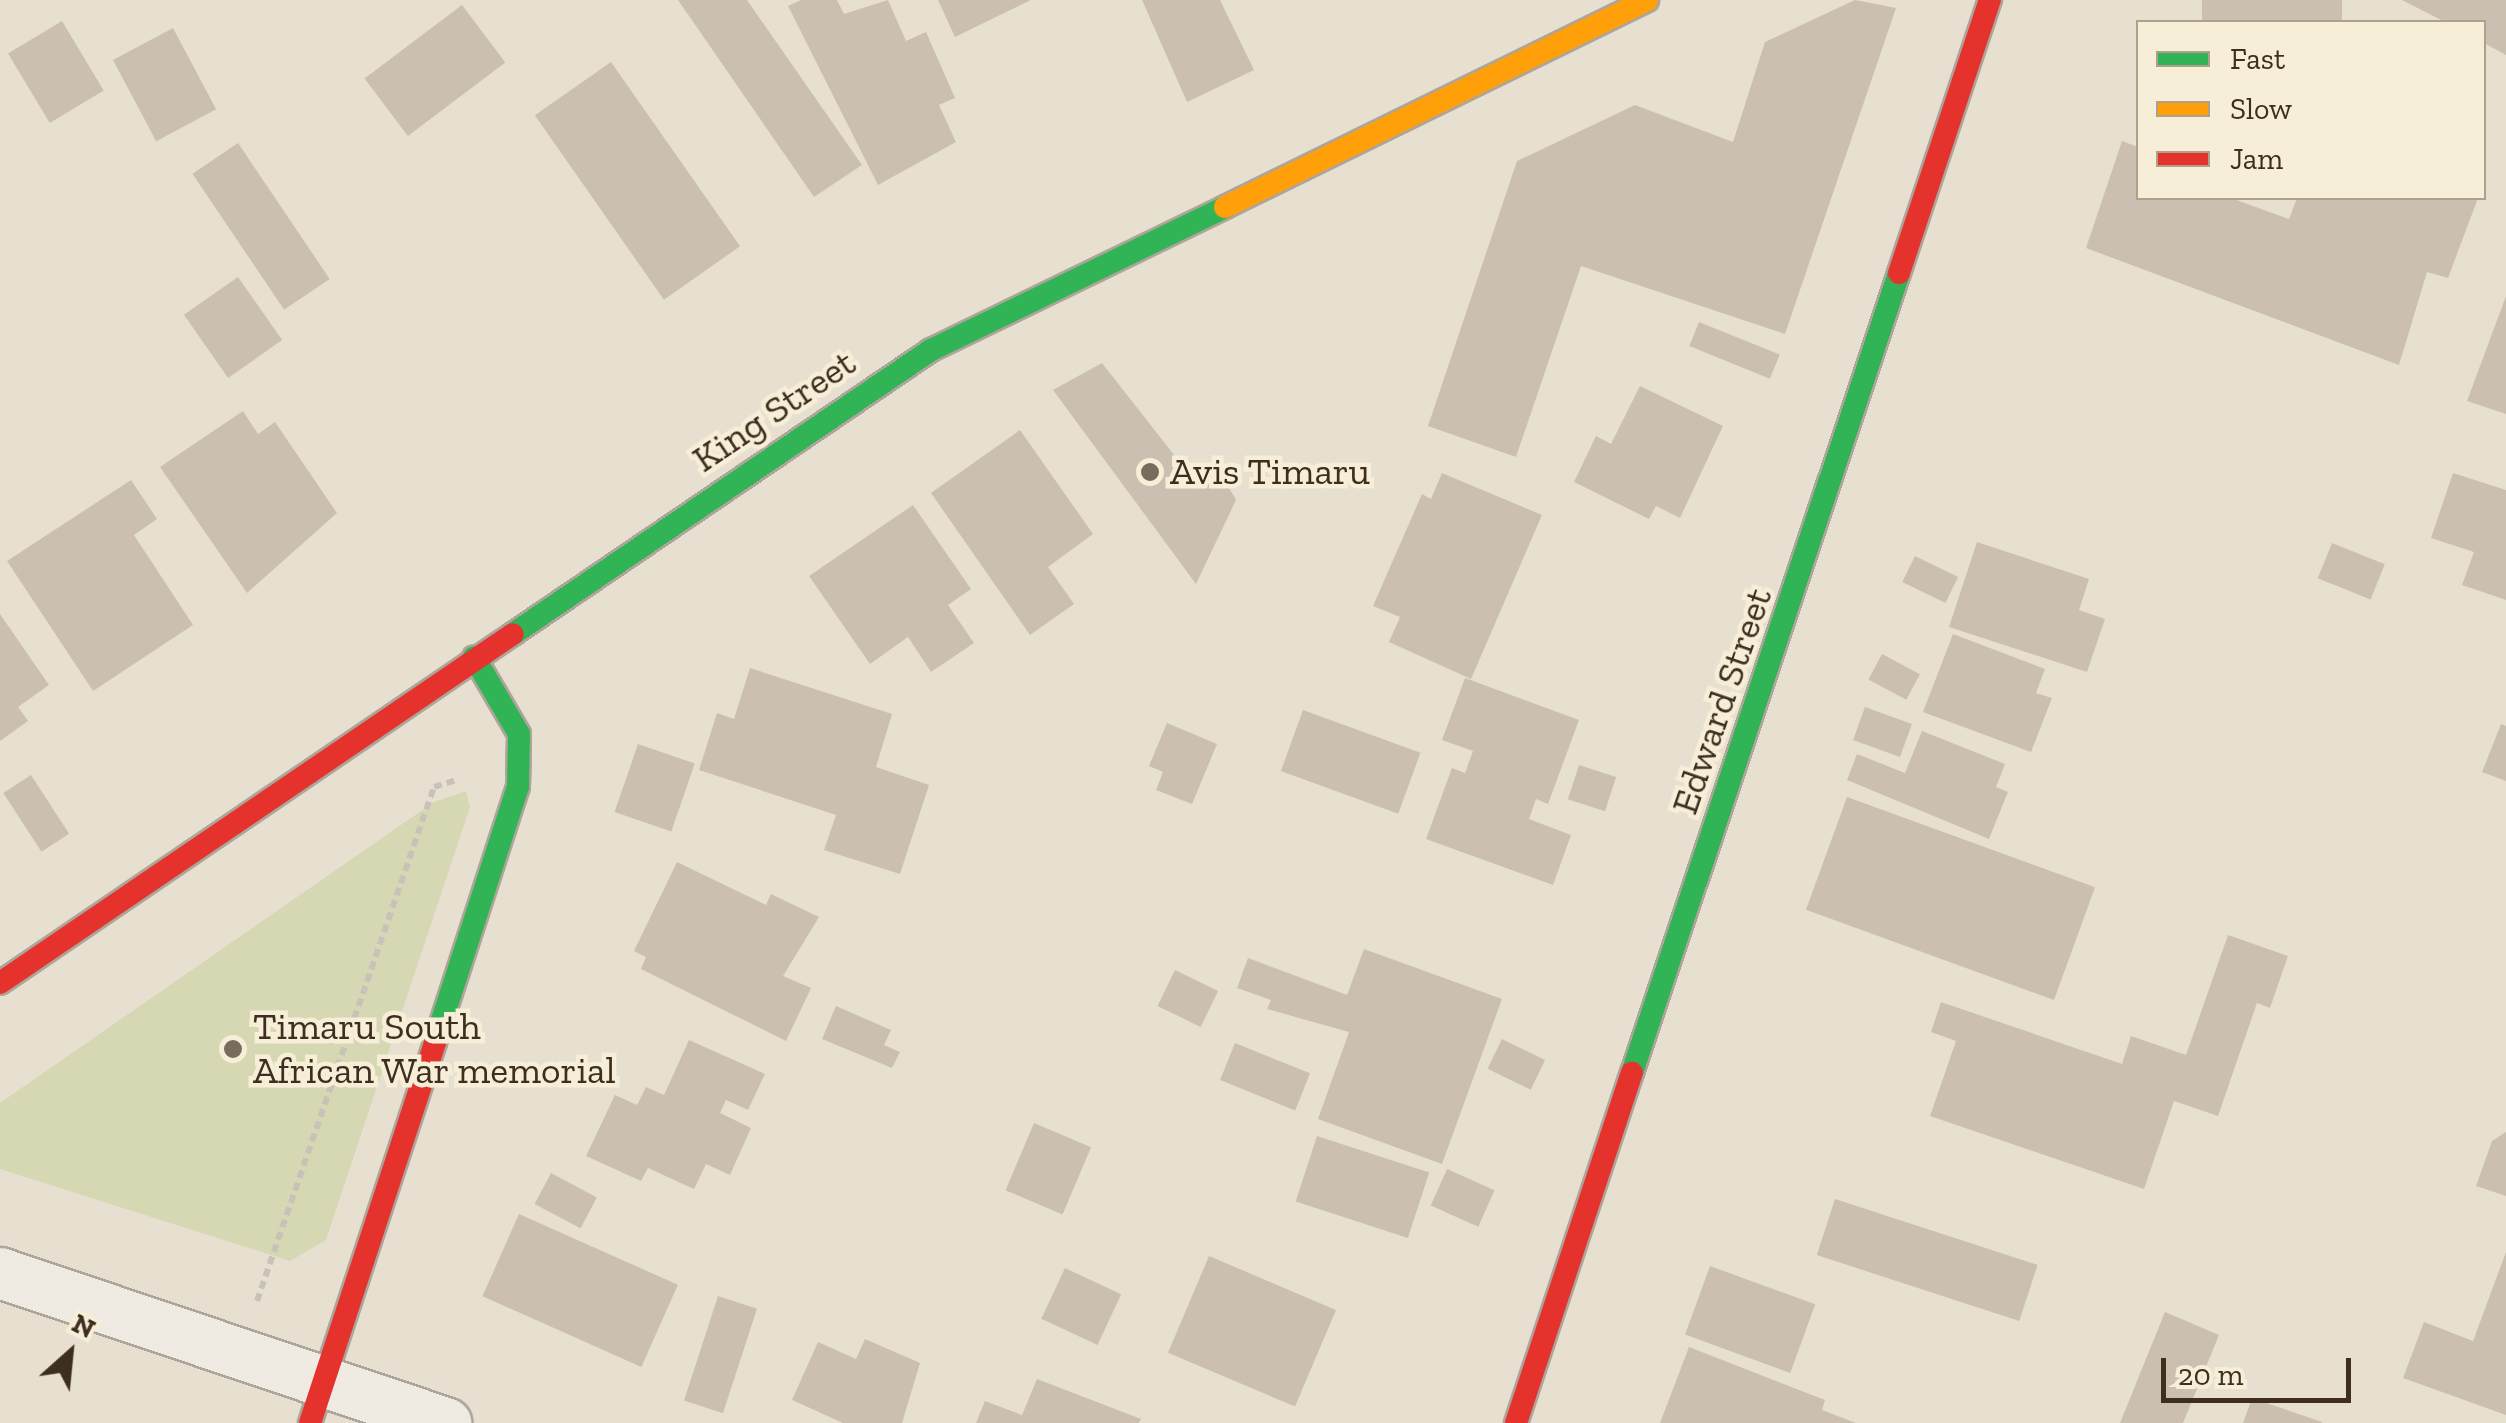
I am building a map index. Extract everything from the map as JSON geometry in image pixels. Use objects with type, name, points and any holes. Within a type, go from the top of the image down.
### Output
[{"type":"street","name":"King Street","points":[[0,984],[791,440],[1010,305],[1647,0]]},
{"type":"street","name":"Edward Street","points":[[1516,1423],[1990,0]]},
{"type":"street","points":[[317,1402],[518,787],[519,734],[474,657]]},
{"type":"street","points":[[0,1273],[237,1353],[317,1402],[447,1423]]},
{"type":"path","points":[[237,1353],[434,787],[460,780]]},
{"type":"green space","points":[[466,791],[470,807],[326,1240],[290,1261],[0,1169],[0,1103],[434,802]]},
{"type":"building","points":[[678,0],[747,0],[862,165],[814,197]]},
{"type":"building","points":[[801,0],[837,0],[844,14],[888,0],[906,41],[926,32],[955,98],[939,105],[956,142],[878,185],[788,6]]},
{"type":"building","points":[[938,0],[1031,0],[955,37]]},
{"type":"building","points":[[1142,0],[1220,0],[1254,70],[1187,102]]},
{"type":"building","points":[[1855,0],[1896,8],[1785,334],[1581,266],[1516,457],[1428,426],[1517,161],[1635,105],[1733,142],[1765,42]]},
{"type":"building","points":[[2202,0],[2342,0],[2342,20],[2202,20]]},
{"type":"building","points":[[2402,0],[2506,0],[2506,55],[2486,44],[2486,20],[2441,20]]},
{"type":"building","points":[[462,5],[505,63],[408,136],[365,78]]},
{"type":"building","points":[[62,21],[104,90],[50,123],[8,53]]},
{"type":"building","points":[[173,28],[216,109],[156,141],[113,60]]},
{"type":"building","points":[[611,62],[740,246],[664,300],[535,115]]},
{"type":"building","points":[[2122,141],[2136,146],[2136,200],[2237,200],[2289,219],[2296,200],[2477,200],[2448,278],[2427,272],[2399,365],[2086,248]]},
{"type":"building","points":[[238,143],[330,279],[284,310],[192,174]]},
{"type":"building","points":[[238,277],[282,340],[228,378],[184,315]]},
{"type":"building","points":[[2506,296],[2506,414],[2467,401]]},
{"type":"building","points":[[1699,322],[1780,355],[1770,379],[1689,346]]},
{"type":"building","name":"Avis Timaru","points":[[1102,363],[1193,479],[1216,465],[1236,500],[1196,584],[1053,390]]},
{"type":"building","points":[[1640,386],[1723,426],[1680,518],[1656,506],[1649,519],[1574,482],[1596,436],[1611,444]]},
{"type":"building","points":[[243,411],[258,434],[275,422],[337,513],[247,593],[160,467]]},
{"type":"building","points":[[1020,430],[1093,534],[1048,567],[1074,604],[1030,635],[931,493]]},
{"type":"building","points":[[1442,473],[1542,515],[1471,679],[1389,642],[1400,617],[1373,606],[1422,494],[1431,499]]},
{"type":"building","points":[[2453,473],[2506,490],[2506,600],[2462,585],[2474,552],[2431,538]]},
{"type":"building","points":[[131,480],[157,519],[134,535],[193,625],[93,691],[7,561]]},
{"type":"building","points":[[913,505],[971,589],[948,605],[974,643],[931,672],[908,637],[870,664],[809,576]]},
{"type":"building","points":[[1977,542],[2089,579],[2079,610],[2105,619],[2087,672],[1949,627]]},
{"type":"building","points":[[2332,543],[2385,564],[2371,600],[2318,578]]},
{"type":"building","points":[[1915,556],[1958,577],[1945,603],[1902,582]]},
{"type":"building","points":[[0,614],[49,685],[18,707],[28,721],[0,741]]},
{"type":"building","points":[[1953,634],[2045,669],[2036,693],[2052,698],[2031,752],[1923,712]]},
{"type":"building","points":[[1882,654],[1920,674],[1906,700],[1868,680]]},
{"type":"building","points":[[750,668],[892,714],[876,767],[929,785],[900,874],[824,850],[836,815],[699,770],[717,713],[734,719]]},
{"type":"building","points":[[1465,678],[1579,720],[1548,804],[1536,799],[1529,819],[1571,835],[1553,885],[1426,839],[1452,768],[1465,773],[1473,751],[1442,740]]},
{"type":"building","points":[[1865,707],[1912,724],[1900,757],[1853,740]]},
{"type":"building","points":[[1303,710],[1420,753],[1398,814],[1281,771]]},
{"type":"building","points":[[1167,723],[1217,744],[1192,804],[1156,790],[1163,772],[1149,766]]},
{"type":"building","points":[[2501,724],[2506,726],[2506,781],[2482,772]]},
{"type":"building","points":[[1922,731],[2005,764],[1996,787],[2008,792],[1989,839],[1847,780],[1857,754],[1905,773]]},
{"type":"building","points":[[638,744],[695,764],[671,832],[615,812]]},
{"type":"building","points":[[1579,765],[1616,777],[1605,811],[1568,799]]},
{"type":"building","points":[[31,775],[69,834],[41,852],[3,793]]},
{"type":"building","points":[[1847,797],[2095,887],[2054,1000],[1806,910]]},
{"type":"building","points":[[677,862],[766,905],[771,894],[819,917],[783,976],[811,988],[786,1041],[641,969],[646,957],[634,951]]},
{"type":"building","points":[[2228,935],[2288,956],[2270,1008],[2257,1003],[2218,1116],[2174,1101],[2144,1189],[1930,1116],[1956,1041],[1931,1032],[1941,1002],[2122,1064],[2131,1036],[2186,1055]]},
{"type":"building","points":[[1364,949],[1502,999],[1442,1164],[1318,1119],[1349,1032],[1267,1009],[1271,1000],[1237,988],[1248,958],[1347,995]]},
{"type":"building","points":[[1175,970],[1218,991],[1201,1027],[1157,1006]]},
{"type":"building","points":[[836,1006],[891,1030],[884,1045],[900,1052],[892,1068],[822,1039]]},
{"type":"building","points":[[1502,1039],[1545,1060],[1531,1090],[1488,1069]]},
{"type":"building","points":[[689,1040],[765,1074],[748,1110],[726,1100],[720,1113],[751,1128],[730,1175],[706,1164],[694,1189],[648,1168],[641,1181],[586,1156],[615,1095],[637,1105],[646,1087],[664,1095]]},
{"type":"building","points":[[1235,1043],[1310,1073],[1295,1110],[1220,1080]]},
{"type":"building","points":[[1034,1123],[1091,1147],[1063,1214],[1005,1190]]},
{"type":"building","points":[[2506,1132],[2506,1196],[2476,1186],[2492,1141]]},
{"type":"building","points":[[1317,1136],[1429,1172],[1408,1238],[1296,1202]]},
{"type":"building","points":[[1447,1169],[1495,1190],[1478,1227],[1431,1206]]},
{"type":"building","points":[[551,1173],[597,1197],[580,1228],[535,1204]]},
{"type":"building","points":[[1835,1199],[2038,1265],[2019,1321],[1817,1255]]},
{"type":"building","points":[[519,1214],[678,1285],[641,1367],[482,1296]]},
{"type":"building","points":[[2506,1252],[2506,1415],[2403,1378],[2424,1322],[2473,1341]]},
{"type":"building","points":[[1209,1256],[1336,1310],[1295,1407],[1168,1353]]},
{"type":"building","points":[[1710,1266],[1815,1304],[1790,1373],[1685,1335]]},
{"type":"building","points":[[1065,1268],[1121,1294],[1098,1345],[1041,1319]]},
{"type":"building","points":[[718,1296],[757,1309],[723,1413],[684,1401]]},
{"type":"building","points":[[2165,1312],[2219,1335],[2183,1423],[2120,1423]]},
{"type":"building","points":[[865,1339],[920,1363],[902,1423],[843,1423],[792,1400],[818,1342],[856,1359]]},
{"type":"building","points":[[1689,1347],[1825,1400],[1822,1410],[1856,1423],[1660,1423]]},
{"type":"building","points":[[1037,1379],[1141,1419],[1139,1423],[976,1423],[985,1401],[1022,1415]]},
{"type":"building","points":[[2252,1398],[2322,1422],[2322,1423],[2243,1423]]},
{"type":"traffic: fast","points":[[513,634],[931,350],[1225,207]]},
{"type":"traffic: fast","points":[[1632,1073],[1899,273]]},
{"type":"traffic: fast","points":[[435,1042],[518,787],[519,734],[474,657]]},
{"type":"traffic: slow","points":[[1225,207],[1647,0]]},
{"type":"traffic: jam","points":[[1899,273],[1990,0]]},
{"type":"traffic: jam","points":[[0,983],[513,634]]},
{"type":"traffic: jam","points":[[310,1423],[435,1042]]},
{"type":"traffic: jam","points":[[1516,1423],[1632,1073]]},
{"type":"place","name":"Avis Timaru","points":[[1150,472]]},
{"type":"place","name":"Timaru South African War memorial","points":[[233,1049]]}]
